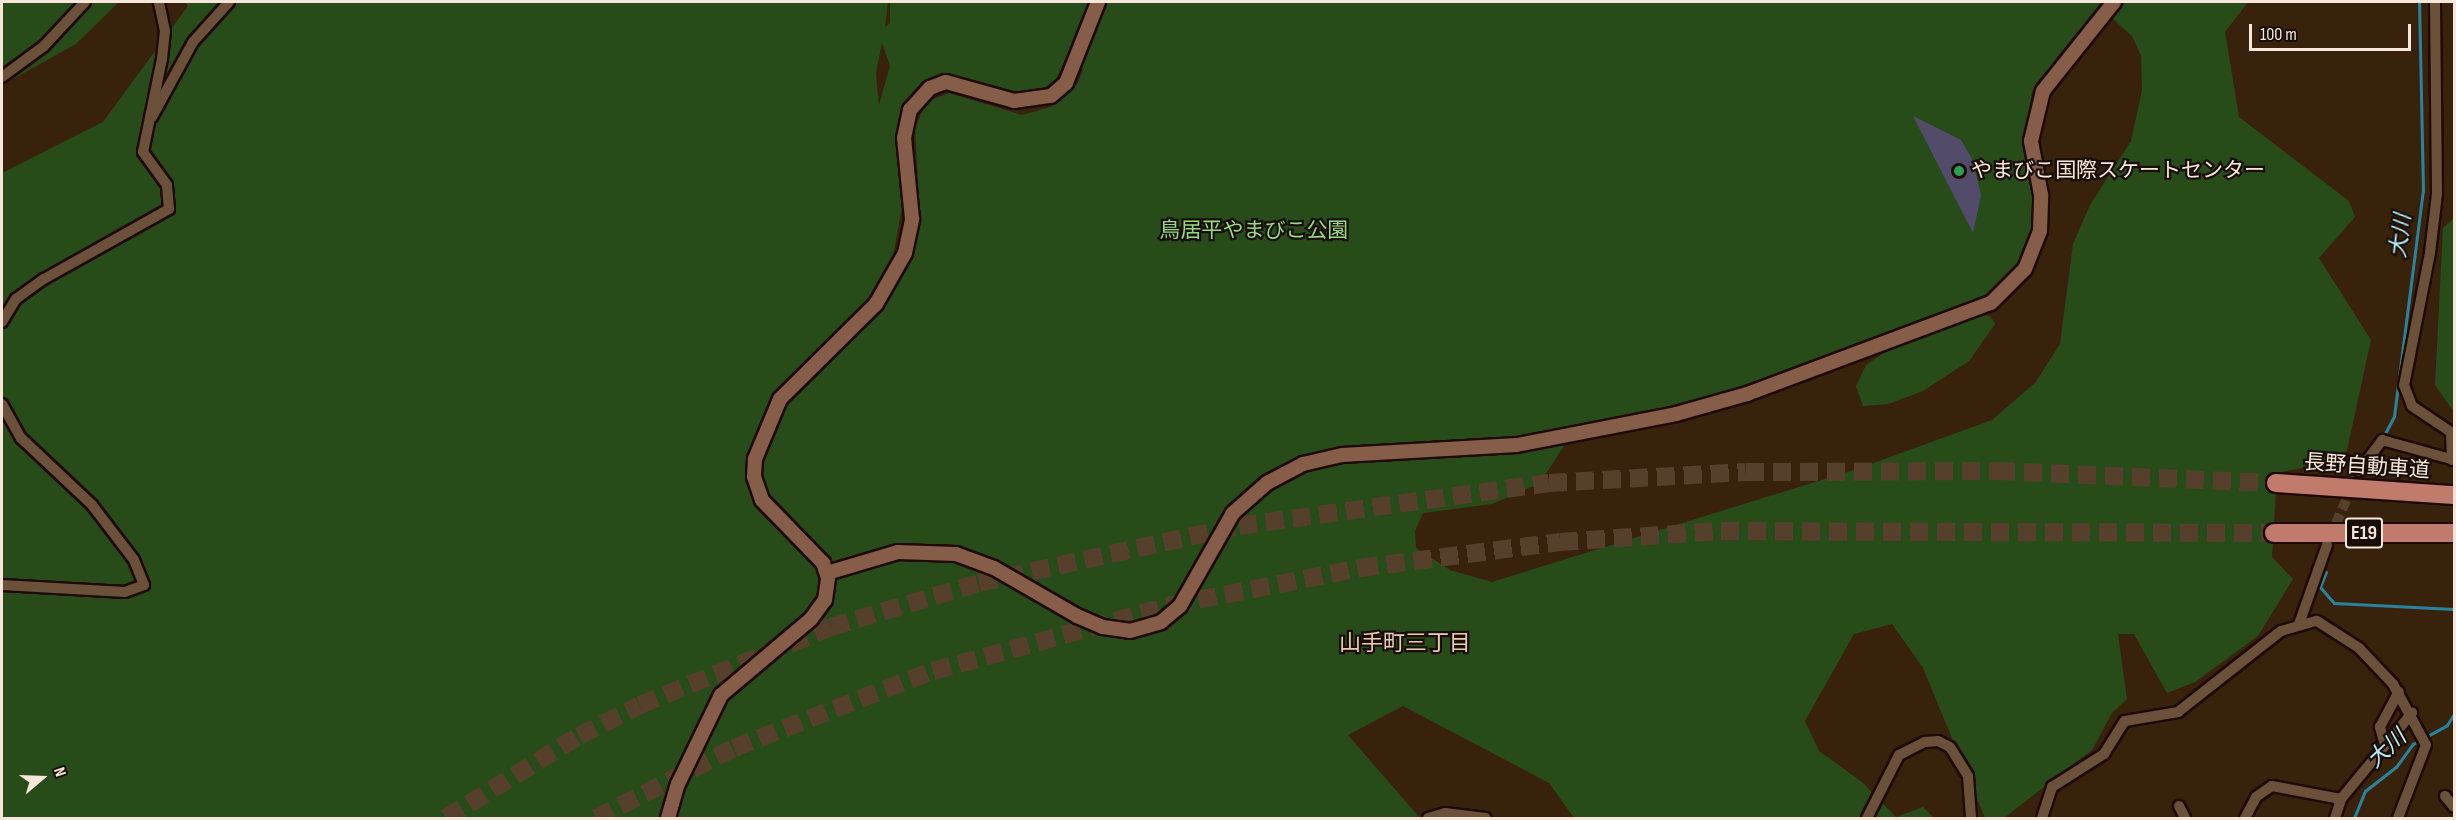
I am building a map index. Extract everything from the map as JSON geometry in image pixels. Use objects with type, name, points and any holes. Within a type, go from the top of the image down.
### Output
[{"type":"highway","name":"長野自動車道","points":[[2277,483],[2454,495]]},
{"type":"highway","name":"E19","points":[[2274,533],[2454,533]]},
{"type":"street","points":[[2,77],[44,46],[85,2]]},
{"type":"street","points":[[2,322],[16,299],[44,279],[169,209],[167,185],[143,152],[146,128],[162,59],[165,32],[159,2]]},
{"type":"street","points":[[146,128],[193,42],[229,2]]},
{"type":"street","points":[[668,819],[678,784],[721,695],[816,615],[827,593],[827,573],[818,554],[762,500],[754,477],[755,459],[780,399],[876,304],[905,253],[912,219],[904,138],[910,110],[930,88],[946,82],[1014,101],[1051,96],[1066,83],[1098,2]]},
{"type":"street","points":[[827,573],[898,552],[956,554],[994,568],[1077,616],[1103,627],[1130,631],[1161,622],[1180,606],[1233,513],[1267,483],[1303,464],[1342,454],[1517,445],[1676,414],[1748,394],[1991,303],[2025,269],[2040,231],[2041,195],[2031,141],[2043,91],[2114,2]]},
{"type":"street","points":[[2359,471],[2382,440],[2453,460],[2451,432],[2412,406],[2404,385],[2430,253],[2436,194],[2435,2]]},
{"type":"street","points":[[2,404],[21,438],[92,505],[134,560],[144,585],[125,592],[2,585]]},
{"type":"street","points":[[2299,624],[2327,544]]},
{"type":"street","points":[[2043,819],[2052,787],[2104,754],[2125,721],[2178,712],[2191,705],[2281,631],[2299,624],[2317,621],[2334,629],[2359,648],[2399,692],[2412,713],[2426,746],[2398,819]]},
{"type":"street","points":[[2385,745],[2380,727],[2399,692]]},
{"type":"street","points":[[2336,819],[2341,799],[2412,713]]},
{"type":"street","points":[[1867,819],[1899,755],[1925,742],[1938,741],[1950,747],[1968,776],[1971,819]]},
{"type":"street","points":[[2245,819],[2256,797],[2272,786],[2341,799]]},
{"type":"street","points":[[2445,796],[2454,807]]},
{"type":"street","points":[[2179,806],[2185,819]]},
{"type":"street","points":[[1428,819],[1445,813],[1486,819]]},
{"type":"green space","points":[[2,2],[119,2],[76,44],[2,85]]},
{"type":"green space","name":"鳥居平やまびこ公園","points":[[185,2],[888,2],[885,27],[890,23],[890,2],[1094,2],[1055,81],[1041,90],[1014,91],[948,74],[921,84],[911,94],[898,119],[905,191],[892,262],[897,275],[903,276],[920,218],[915,129],[923,109],[931,100],[949,93],[1022,115],[1051,107],[1077,84],[1083,71],[1081,63],[1107,2],[2248,2],[2225,32],[2239,117],[2349,201],[2355,217],[2319,258],[2371,340],[2345,459],[2277,473],[2272,557],[2293,579],[2258,636],[2195,682],[2167,693],[2134,634],[2118,634],[2127,699],[2112,713],[2092,750],[2004,818],[1985,818],[1923,668],[1892,624],[1854,634],[1805,721],[1819,751],[1862,782],[1896,817],[1923,807],[1934,818],[1574,818],[1549,783],[1403,706],[1348,735],[1420,818],[2,818],[2,173],[103,122],[188,6]],"holes":[[[2097,16],[2112,18],[2132,36],[2141,55],[2142,90],[2131,141],[2090,205],[2073,244],[2060,344],[2035,383],[1992,420],[1857,469],[1492,582],[1450,570],[1416,548],[1415,531],[1423,513],[1492,504],[1540,483],[1576,427],[1699,401],[1964,307],[1999,289],[2022,261],[2031,241],[2035,197],[2025,131],[2032,92]],[[882,42],[890,66],[879,105],[876,74]]]},
{"type":"green space","points":[[2454,218],[2454,412],[2435,385],[2443,228]]},
{"type":"green space","points":[[1972,315],[1990,316],[1995,324],[1969,361],[1923,391],[1888,404],[1863,406],[1856,386],[1866,365],[1909,336]]},
{"type":"building","name":"やまびこ国際スケートセンター","points":[[1913,116],[1961,140],[1972,159],[1981,195],[1973,233]]},
{"type":"waterway","name":"大川","points":[[2382,439],[2394,416],[2423,191],[2419,2]]},
{"type":"waterway","name":"大川","points":[[2326,572],[2320,587],[2334,603],[2454,609]]},
{"type":"waterway","name":"大川","points":[[2354,818],[2365,791],[2396,767],[2413,744],[2447,725],[2454,714]]},
{"type":"tunnel","points":[[446,818],[579,736],[640,705],[831,627],[979,583],[1239,526],[1549,483],[1746,472],[1997,471],[2276,483]]},
{"type":"tunnel","points":[[2330,537],[2359,471]]},
{"type":"tunnel","points":[[596,818],[734,748],[933,671],[1172,605],[1360,568],[1560,542],[1721,531],[2274,533]]},
{"type":"place","name":"やまびこ国際スケートセンター","points":[[1959,171]]},
{"type":"district","name":"山手町三丁目","points":[[1405,644]]}]
